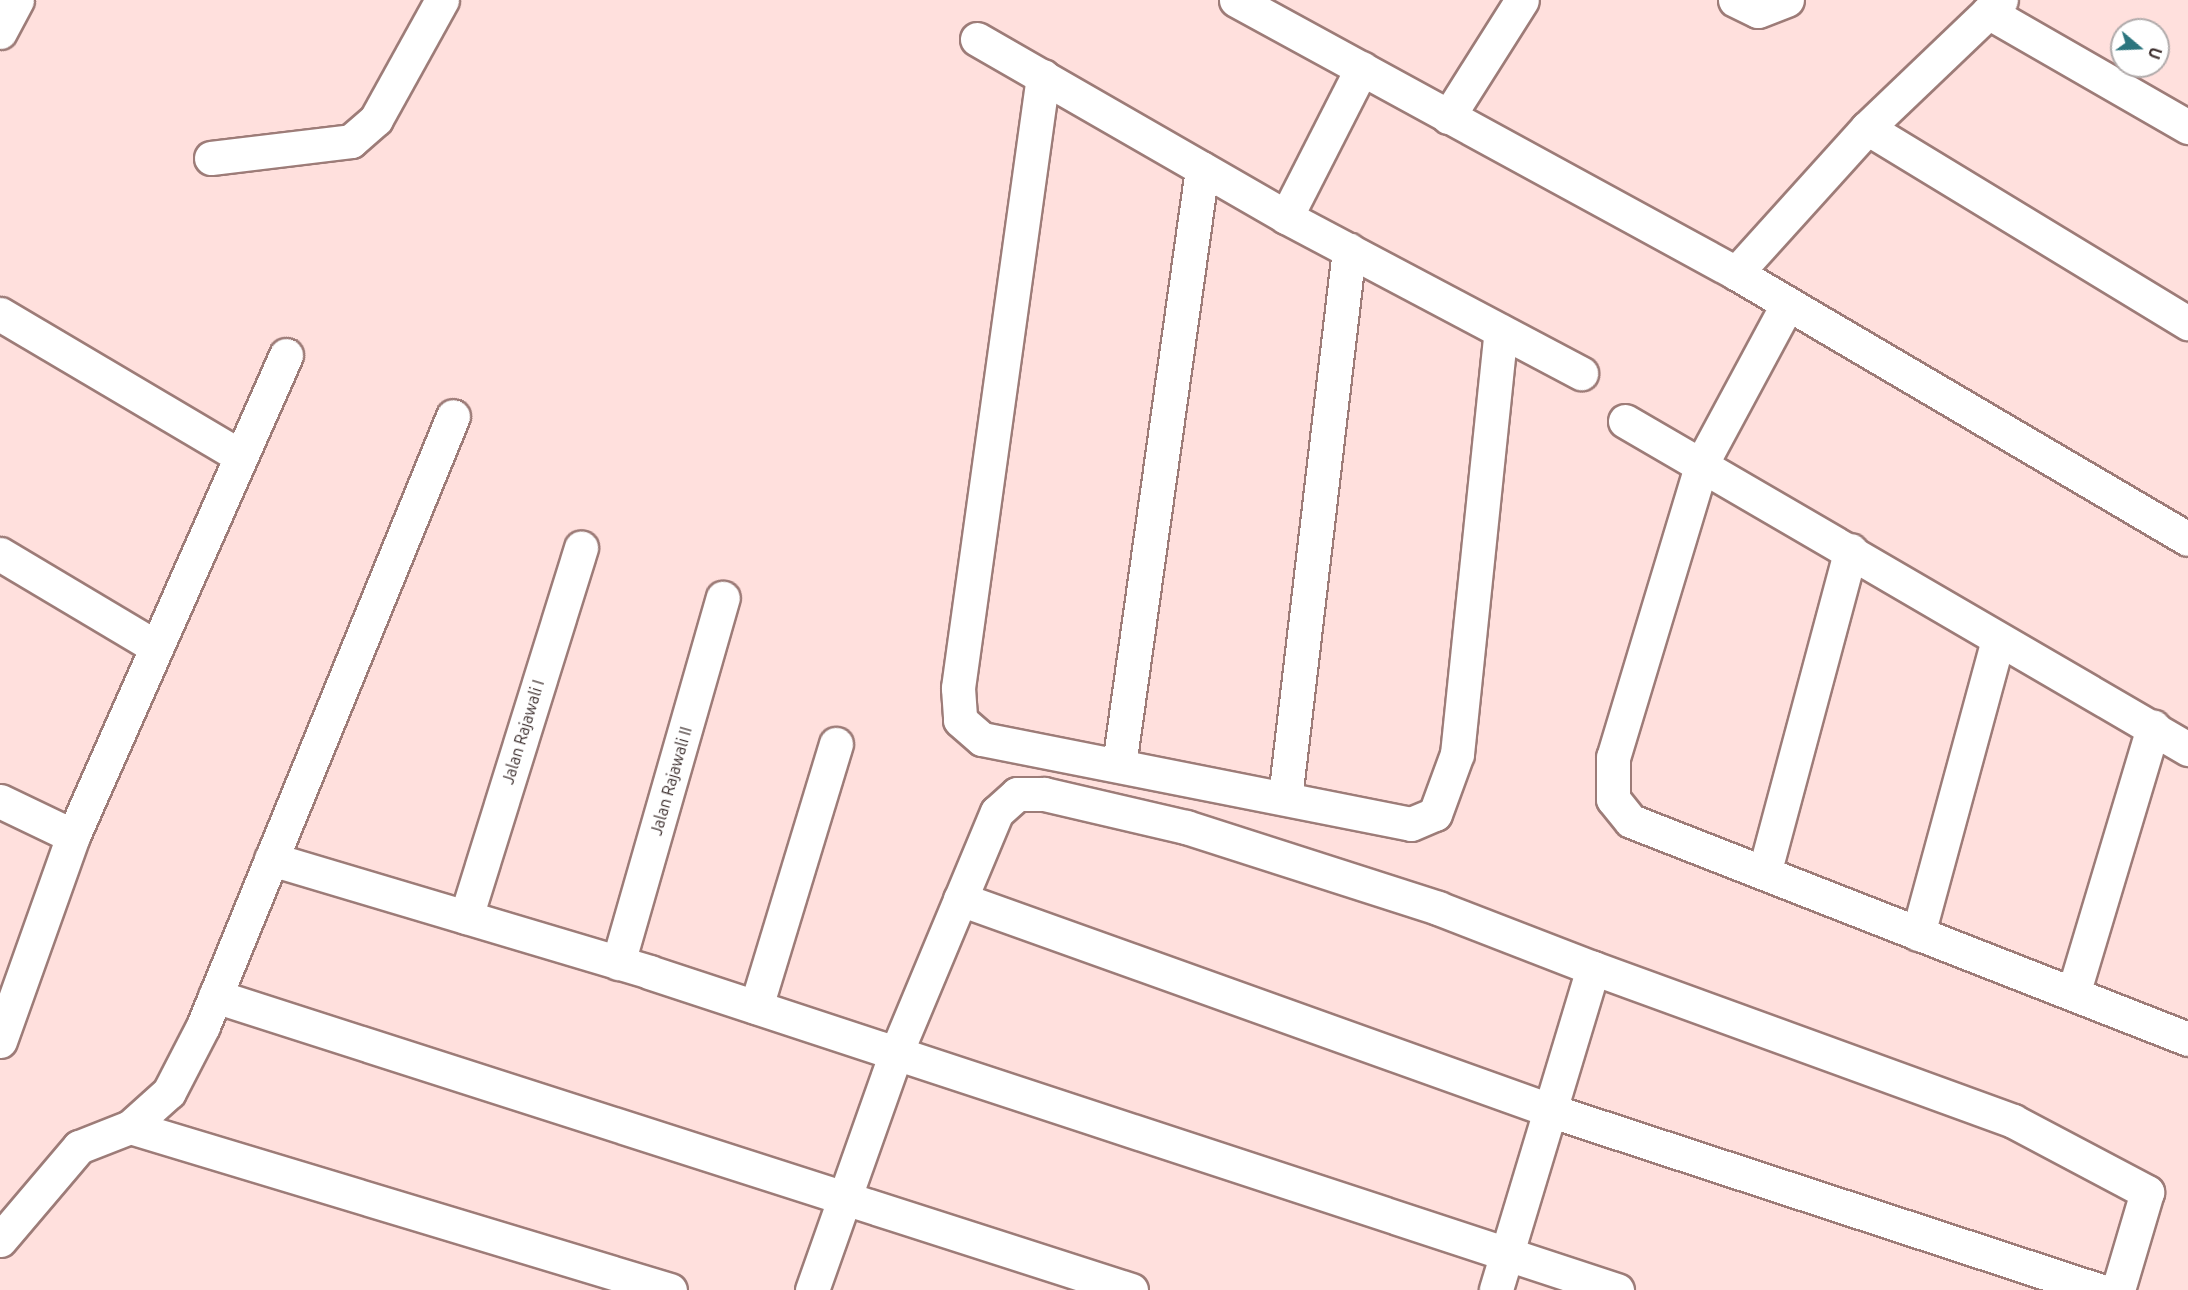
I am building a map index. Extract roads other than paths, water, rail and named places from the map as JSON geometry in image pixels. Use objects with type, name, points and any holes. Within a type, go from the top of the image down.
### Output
[{"type":"street","points":[[0,32],[17,0]]},
{"type":"street","points":[[211,158],[351,141],[376,119],[442,0]]},
{"type":"street","points":[[1236,0],[1736,273],[2188,539]]},
{"type":"street","points":[[1448,117],[1522,0]]},
{"type":"street","points":[[1735,0],[1758,11],[1787,0]]},
{"type":"street","points":[[1736,273],[1867,128],[1994,6],[2188,127]]},
{"type":"street","points":[[977,39],[1286,218],[1581,373]]},
{"type":"street","points":[[1286,218],[1362,68]]},
{"type":"street","points":[[1043,76],[958,688],[960,720],[982,740],[1411,824],[1435,814],[1445,794],[1457,754],[1501,331]]},
{"type":"street","points":[[1867,128],[2188,323]]},
{"type":"street","points":[[1119,765],[1202,169]]},
{"type":"street","points":[[1285,798],[1348,250]]},
{"type":"street","points":[[1787,305],[1702,464],[1613,757],[1613,799],[1630,821],[1765,870],[1918,934],[2074,991],[2188,1039]]},
{"type":"street","points":[[0,314],[238,455]]},
{"type":"street","points":[[2,1032],[73,836],[238,455],[286,355]]},
{"type":"street","points":[[0,1240],[80,1147],[129,1127],[169,1092],[215,996],[453,416]]},
{"type":"street","points":[[1625,421],[1851,550],[1998,640],[2188,749]]},
{"type":"street","name":"Jalan Rajawali I","points":[[466,917],[580,547]]},
{"type":"street","points":[[1765,870],[1851,550]]},
{"type":"street","points":[[0,554],[156,647]]},
{"type":"street","name":"Jalan Rajawali II","points":[[618,963],[723,598]]},
{"type":"street","points":[[1918,934],[1998,640]]},
{"type":"street","points":[[2074,991],[2153,727]]},
{"type":"street","points":[[756,1007],[836,744]]},
{"type":"street","points":[[812,1290],[840,1198],[896,1053],[997,812],[1017,794],[1044,794],[1197,830],[1438,908],[1593,968],[2013,1121],[2147,1192],[2118,1290]]},
{"type":"street","points":[[0,801],[73,836]]},
{"type":"street","points":[[271,858],[756,1007],[1617,1290]]},
{"type":"street","points":[[960,899],[1552,1111],[2098,1290]]},
{"type":"street","points":[[1496,1290],[1510,1254],[1593,968]]},
{"type":"street","points":[[215,996],[1131,1290]]},
{"type":"street","points":[[129,1127],[670,1290]]}]
